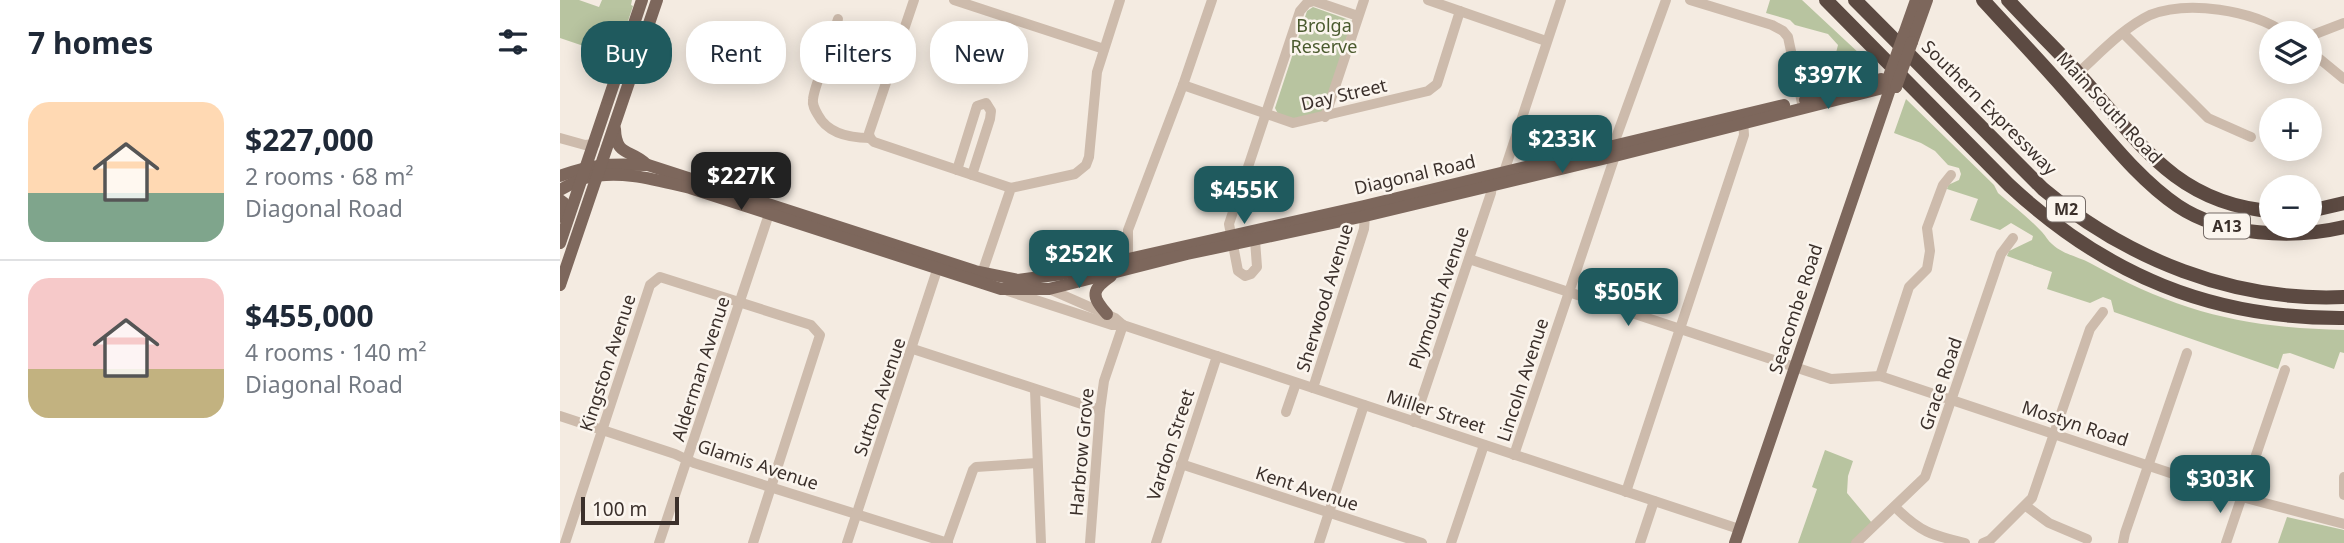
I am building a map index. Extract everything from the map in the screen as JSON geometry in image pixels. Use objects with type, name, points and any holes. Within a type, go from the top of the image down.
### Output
[{"type":"highway","points":[[1820,0],[1854,30]]},
{"type":"highway","name":"M2","points":[[1826,0],[2035,209],[2102,256],[2164,288],[2228,307],[2290,317],[2344,318]]},
{"type":"highway","name":"Southern Expressway","points":[[1855,0],[2043,190],[2112,239],[2171,267],[2230,285],[2287,295],[2344,297]]},
{"type":"highway","name":"Main South Road","points":[[1983,0],[2129,163],[2178,206],[2222,224],[2273,234],[2302,234],[2344,227]]},
{"type":"highway","name":"Main South Road","points":[[2016,3],[2147,152],[2174,177],[2218,200],[2259,208]]},
{"type":"highway","points":[[2063,87],[2078,73]]},
{"type":"highway","points":[[2322,209],[2344,204]]},
{"type":"main road","points":[[560,243],[642,0]]},
{"type":"main road","points":[[560,285],[657,0]]},
{"type":"main road","name":"Seacombe Road","points":[[1908,38],[1916,0]]},
{"type":"main road","name":"Seacombe Road","points":[[1735,543],[1891,84],[1908,38],[1927,0]]},
{"type":"main road","name":"Diagonal Road","points":[[939,264],[1018,280],[1129,264],[1500,179],[1891,84]]},
{"type":"main road","points":[[615,128],[616,142],[623,151],[648,165]]},
{"type":"main road","points":[[560,174],[595,145]]},
{"type":"main road","name":"Diagonal Road","points":[[560,174],[648,165],[770,209],[939,264],[1001,289],[1049,289],[1114,273],[1129,264]]},
{"type":"main road","name":"Diagonal Road","points":[[600,170],[645,177],[770,209]]},
{"type":"main road","name":"Diagonal Road","points":[[560,190],[585,172]]},
{"type":"main road","points":[[560,200],[564,203],[566,212],[564,230]]},
{"type":"main road","name":"Diagonal Road","points":[[1232,241],[1255,240],[1364,211]]},
{"type":"main road","points":[[1107,314],[1095,299],[1095,294],[1103,281],[1114,273]]},
{"type":"main road","points":[[1018,280],[1049,289]]},
{"type":"street","points":[[907,21],[914,0]]},
{"type":"street","points":[[954,0],[1104,49]]},
{"type":"street","points":[[886,84],[869,133],[874,142],[1011,188],[1075,174],[1086,165],[1089,157],[1097,72],[1120,0]]},
{"type":"street","points":[[1129,264],[1128,230],[1212,0]]},
{"type":"street","points":[[1325,117],[1364,0]]},
{"type":"street","points":[[1428,0],[1546,41]]},
{"type":"street","name":"Plymouth Avenue","points":[[1414,422],[1491,193],[1500,179],[1561,0]]},
{"type":"street","name":"Lincoln Avenue","points":[[1514,455],[1666,0]]},
{"type":"street","points":[[1690,0],[1772,25],[1783,31],[1788,37],[1802,105]]},
{"type":"street","points":[[1255,240],[1257,267],[1245,276],[1238,271],[1229,223],[1300,11],[1307,3],[1314,1],[1358,16]]},
{"type":"street","points":[[2078,73],[2123,33],[2154,13],[2196,6],[2231,11],[2259,21]]},
{"type":"street","name":"Day Street","points":[[1183,85],[1293,123],[1433,89],[1460,11]]},
{"type":"street","points":[[2322,31],[2344,23]]},
{"type":"street","points":[[2123,33],[2208,118],[2251,137]]},
{"type":"street","points":[[2322,61],[2344,79]]},
{"type":"street","points":[[817,84],[813,107],[823,124],[830,130],[854,138],[870,138]]},
{"type":"street","points":[[957,170],[977,106],[986,103],[991,111],[990,118],[972,175]]},
{"type":"street","points":[[1626,492],[1744,135],[1743,120]]},
{"type":"street","points":[[563,139],[595,145]]},
{"type":"street","points":[[1880,376],[1909,287],[1927,269],[1930,251],[1927,228],[1943,185],[1951,174]]},
{"type":"street","points":[[982,273],[1011,188]]},
{"type":"street","name":"Alderman Avenue","points":[[659,543],[770,209]]},
{"type":"street","name":"Sherwood Avenue","points":[[1313,388],[1364,229],[1364,211]]},
{"type":"street","name":"Grace Road","points":[[1856,543],[1925,477],[2001,254],[2013,238]]},
{"type":"street","name":"Mostyn Road","points":[[1469,259],[1796,368],[1837,380],[1880,376],[2242,497],[2344,522]]},
{"type":"street","name":"Sutton Avenue","points":[[847,543],[939,264]]},
{"type":"street","name":"Kingston Avenue","points":[[565,543],[653,281],[664,278],[740,302]]},
{"type":"street","name":"Miller Street","points":[[1001,289],[1112,325],[1123,325]]},
{"type":"street","name":"Miller Street","points":[[1049,289],[1107,314],[1123,325],[1739,530]]},
{"type":"street","points":[[740,302],[811,325],[820,335],[753,543]]},
{"type":"street","points":[[1983,543],[1990,540],[2032,498],[2090,329],[2102,313]]},
{"type":"street","name":"Harbrow Grove","points":[[1090,543],[1104,382],[1123,325]]},
{"type":"street","points":[[913,349],[1100,410]]},
{"type":"street","points":[[2123,543],[2124,533],[2187,353]]},
{"type":"street","name":"Vardon Street","points":[[1156,543],[1216,356]]},
{"type":"street","points":[[2226,543],[2285,370]]},
{"type":"street","points":[[1286,412],[1296,383]]},
{"type":"street","points":[[1035,390],[1041,543]]},
{"type":"street","points":[[1319,543],[1364,405]]},
{"type":"street","name":"Glamis Avenue","points":[[560,416],[761,485],[772,486],[947,543]]},
{"type":"street","points":[[1451,543],[1484,445]]},
{"type":"street","points":[[947,543],[976,467],[1037,463]]},
{"type":"street","name":"Kent Avenue","points":[[1181,464],[1419,543]]},
{"type":"street","points":[[2344,477],[2344,495]]},
{"type":"street","points":[[1640,543],[1654,501]]},
{"type":"street","points":[[2026,506],[2049,523],[2087,539]]},
{"type":"street","points":[[1895,507],[1923,532],[1965,543]]},
{"type":"green space","points":[[560,0],[579,0],[599,7],[602,0],[632,0],[633,6],[628,21],[581,21],[581,45],[560,38]]},
{"type":"green space","points":[[1770,0],[1802,0],[1876,69],[1866,74],[1829,80],[1838,45],[1828,34],[1766,13]]},
{"type":"green space","name":"Brolga Reserve","points":[[1313,7],[1352,21],[1323,112],[1295,119],[1278,114],[1275,108],[1307,11]]},
{"type":"green space","points":[[1906,99],[1994,185],[1998,193],[2061,251],[2153,294],[2212,314],[2274,326],[2344,330],[2344,353],[2340,352],[2334,369],[2290,353],[2283,354],[2278,369],[2114,312],[2111,300],[2103,297],[2090,303],[2047,289],[2052,272],[2007,256],[2009,251],[2032,240],[2033,236],[2011,223],[2000,230],[1970,220],[1978,199],[1947,189],[1948,185],[1959,180],[1959,168],[1948,165],[1935,151],[1921,143],[1894,133]]},
{"type":"green space","points":[[1825,450],[1853,461],[1848,476],[1847,493],[1872,523],[1852,543],[1798,543],[1817,489],[1812,487]]},
{"type":"green space","points":[[2287,517],[2344,530],[2344,543],[2278,543]]}]
